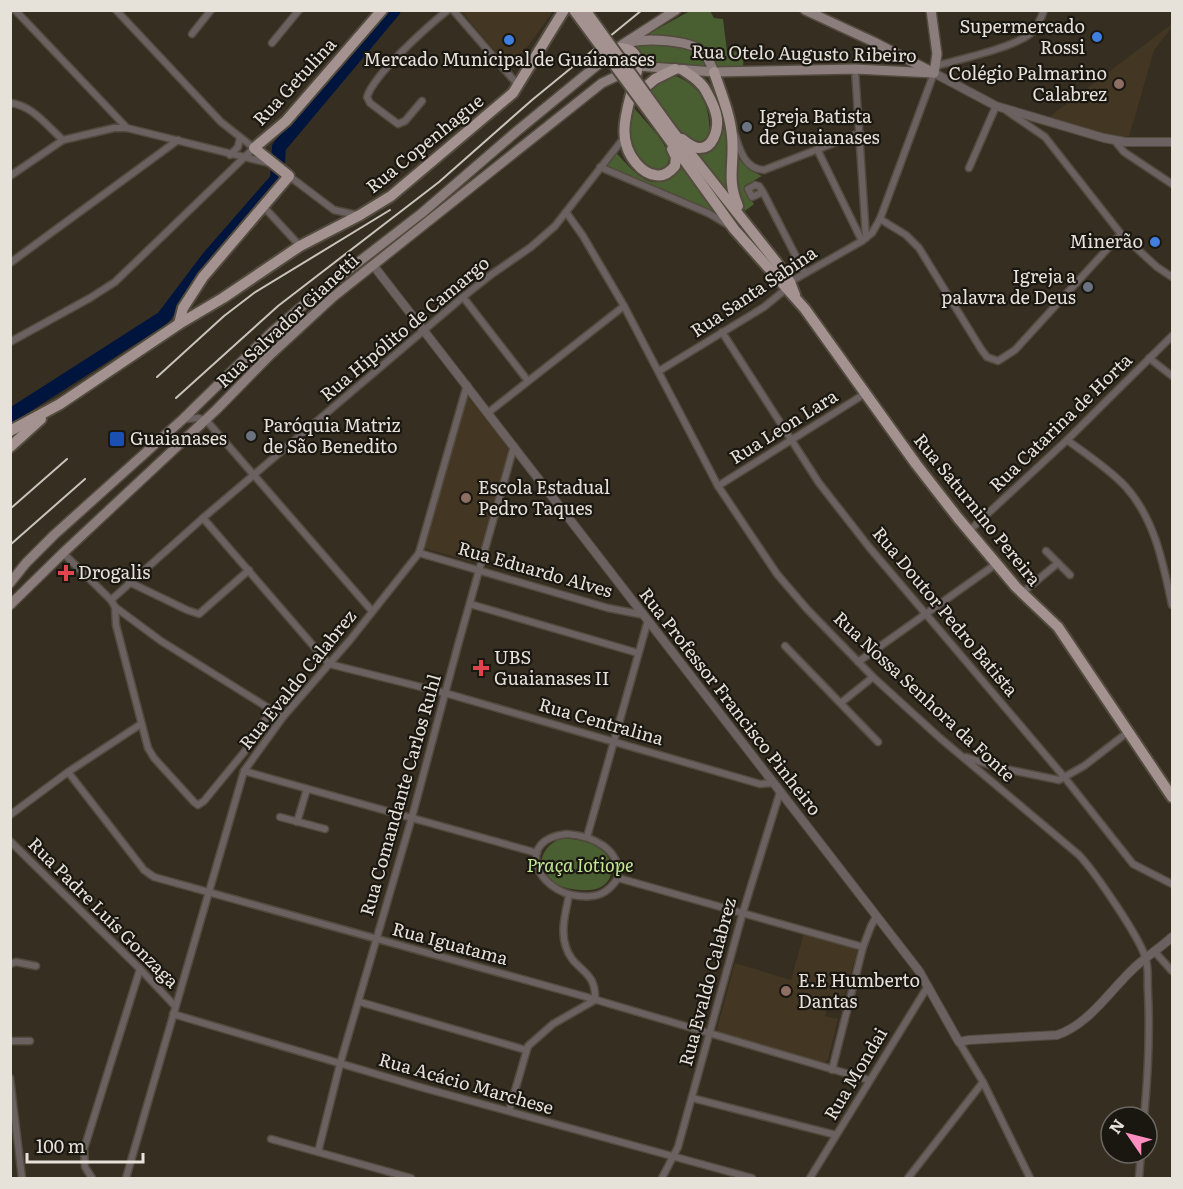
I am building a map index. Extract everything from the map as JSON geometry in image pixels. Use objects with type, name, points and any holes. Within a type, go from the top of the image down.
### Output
[{"type":"main road","name":"Rua Getulina","points":[[254,148],[286,121],[382,10]]},
{"type":"main road","name":"Rua Copenhague","points":[[60,404],[300,246],[391,196],[502,103],[518,86],[564,10]]},
{"type":"main road","points":[[574,10],[668,132],[700,148],[713,140],[717,129],[717,117],[707,92],[701,84],[679,69],[645,87],[630,103]]},
{"type":"main road","points":[[585,10],[668,132],[676,161],[672,170],[662,176],[655,176],[641,168],[626,149],[623,139],[630,103],[638,66],[634,52],[621,46]]},
{"type":"main road","name":"Rua Salvador Gianetti","points":[[10,584],[26,563],[57,532],[183,419],[272,332],[422,213],[532,117],[621,46],[676,10]]},
{"type":"main road","points":[[806,10],[935,70],[936,42],[931,10]]},
{"type":"main road","points":[[621,46],[649,39],[695,47],[705,54],[714,72],[730,121],[731,191],[744,220]]},
{"type":"main road","name":"Rua Salvador Gianetti","points":[[10,605],[63,552],[206,420],[301,326],[374,264],[587,94],[602,83],[638,66]]},
{"type":"main road","name":"Rua Otelo Augusto Ribeiro","points":[[638,66],[714,72],[935,70]]},
{"type":"main road","name":"Rua Saturnino Pereira","points":[[668,132],[744,220],[798,301],[916,464],[996,564],[1022,593],[1058,627],[1173,797]]},
{"type":"main road","name":"Rua Saturnino Pereira","points":[[668,132],[734,229],[788,286]]},
{"type":"main road","points":[[179,324],[183,308],[203,277],[262,206],[280,170],[254,148]]},
{"type":"main road","points":[[10,431],[60,404]]},
{"type":"main road","points":[[10,447],[60,404]]},
{"type":"main road","points":[[57,532],[57,544],[63,552]]},
{"type":"street","points":[[15,10],[128,128]]},
{"type":"street","points":[[10,342],[58,317],[109,286],[254,148],[221,122],[116,10]]},
{"type":"street","points":[[192,34],[211,10]]},
{"type":"street","points":[[272,43],[299,10]]},
{"type":"street","points":[[422,101],[405,121],[398,124],[370,103],[367,98],[372,87],[405,49],[448,10]]},
{"type":"street","points":[[453,10],[518,86]]},
{"type":"street","points":[[935,70],[1018,41],[1031,33],[1040,22],[1044,10]]},
{"type":"street","points":[[855,69],[864,240]]},
{"type":"street","name":"Rua Otelo Augusto Ribeiro","points":[[935,70],[1005,109],[1114,141],[1173,142]]},
{"type":"street","name":"Rua Santa Sabina","points":[[659,371],[764,307],[804,272],[864,240],[880,219],[935,70]]},
{"type":"street","points":[[10,104],[24,106],[30,110],[63,140]]},
{"type":"street","points":[[969,168],[996,106]]},
{"type":"street","points":[[1005,109],[1045,137],[1121,234],[1157,267],[1173,277]]},
{"type":"street","points":[[730,121],[746,161],[756,169],[764,170],[860,133]]},
{"type":"street","points":[[1045,137],[1043,129],[1048,121]]},
{"type":"street","points":[[10,176],[63,140],[114,128],[128,128],[280,170],[334,210],[360,215]]},
{"type":"street","points":[[230,155],[238,147],[240,138]]},
{"type":"street","name":"Rua Hipólito de Camargo","points":[[111,600],[202,518],[463,297],[531,247],[555,226],[623,139]]},
{"type":"street","points":[[10,263],[178,140]]},
{"type":"street","points":[[1114,141],[1124,152],[1173,184]]},
{"type":"street","points":[[817,149],[864,240]]},
{"type":"street","name":"Rua Saturnino Pereira","points":[[600,168],[708,213],[734,229]]},
{"type":"street","points":[[763,192],[804,272]]},
{"type":"street","points":[[262,206],[300,246]]},
{"type":"street","points":[[332,228],[336,222],[334,210]]},
{"type":"street","name":"Rua Nossa Senhora da Fonte","points":[[566,212],[583,236],[624,306],[718,486],[777,574],[873,677],[1085,862],[1124,920],[1146,957],[1149,1033],[1145,1105]]},
{"type":"street","points":[[880,219],[906,235],[919,248],[981,349],[987,357],[998,361],[1016,350],[1121,234]]},
{"type":"street","name":"Rua Professor Francisco Pinheiro","points":[[374,264],[928,986],[982,1082],[1030,1179]]},
{"type":"street","points":[[463,297],[528,381]]},
{"type":"street","points":[[489,412],[624,306]]},
{"type":"street","name":"Rua Doutor Pedro Batista","points":[[722,332],[834,503],[1065,778],[1133,864],[1173,884]]},
{"type":"street","name":"Rua Catarina de Horta","points":[[969,531],[1067,440],[1173,336]]},
{"type":"street","points":[[1149,358],[1173,376]]},
{"type":"street","name":"Rua Evaldo Calabrez","points":[[126,1179],[244,771],[283,717],[419,553],[468,385]]},
{"type":"street","name":"Rua Leon Lara","points":[[718,486],[866,393]]},
{"type":"street","points":[[183,419],[206,420],[372,611]]},
{"type":"street","points":[[1067,440],[1116,478],[1140,506],[1154,534],[1173,605]]},
{"type":"street","name":"Rua Comandante Carlos Ruhl","points":[[318,1152],[340,1064],[360,1002],[514,446]]},
{"type":"street","points":[[202,518],[329,664]]},
{"type":"street","points":[[1046,551],[1070,575]]},
{"type":"street","points":[[63,552],[111,600],[115,607],[170,647],[283,717]]},
{"type":"street","name":"Rua Eduardo Alves","points":[[419,553],[646,617]]},
{"type":"street","points":[[1022,593],[1058,563]]},
{"type":"street","points":[[858,662],[996,564]]},
{"type":"street","points":[[129,582],[199,614],[249,570]]},
{"type":"street","points":[[470,604],[638,652]]},
{"type":"street","points":[[115,607],[116,625],[148,748],[154,759],[198,805],[204,801],[238,760],[272,709]]},
{"type":"street","points":[[587,837],[646,617]]},
{"type":"street","points":[[785,646],[879,742]]},
{"type":"street","name":"Rua Centralina","points":[[329,664],[445,693],[760,784],[772,783]]},
{"type":"street","points":[[842,702],[873,677]]},
{"type":"street","points":[[10,815],[68,772],[141,724]]},
{"type":"street","points":[[962,756],[996,767],[1052,780],[1065,778],[1128,732]]},
{"type":"street","points":[[244,771],[537,853]]},
{"type":"street","name":"Rua Iguatama","points":[[68,772],[144,870],[161,879],[594,1000],[869,1080]]},
{"type":"street","points":[[297,822],[307,789]]},
{"type":"street","name":"Rua Evaldo Calabrez","points":[[662,1179],[674,1157],[692,1098],[743,912],[780,792]]},
{"type":"street","points":[[280,817],[325,829]]},
{"type":"street","points":[[567,834],[587,837],[605,846],[611,853],[617,863],[618,878],[605,893],[594,897],[569,895],[554,889],[544,880],[538,869],[537,853],[540,846],[555,836],[567,834]]},
{"type":"street","name":"Rua Padre Luís Gonzaga","points":[[10,841],[175,1006]]},
{"type":"street","points":[[618,878],[863,947]]},
{"type":"street","points":[[509,1112],[526,1050],[546,1029],[594,1000],[592,980],[571,958],[564,939],[564,920],[569,895]]},
{"type":"street","points":[[832,1070],[863,947],[876,917]]},
{"type":"street","points":[[959,1042],[1064,1033],[1082,1021],[1146,957],[1173,937]]},
{"type":"street","points":[[1155,952],[1173,971]]},
{"type":"street","points":[[10,953],[13,963],[36,966]]},
{"type":"street","points":[[92,1179],[85,1167],[84,1149],[140,969]]},
{"type":"street","name":"Rua Mondai","points":[[810,1179],[928,986]]},
{"type":"street","points":[[360,1002],[526,1050]]},
{"type":"street","name":"Rua Acácio Marchese","points":[[173,1014],[340,1064],[752,1179]]},
{"type":"street","points":[[10,1041],[30,1041]]},
{"type":"street","points":[[10,1078],[22,1179]]},
{"type":"street","points":[[908,1179],[982,1082]]},
{"type":"street","points":[[692,1098],[836,1135]]},
{"type":"street","points":[[271,1139],[411,1179]]},
{"type":"shaded area","name":"Mercado Municipal de Guaianases","points":[[461,11],[553,11],[516,63],[508,66]]},
{"type":"shaded area","name":"Colégio Palmarino Calabrez","points":[[1172,24],[1154,50],[1129,137],[1105,134],[1049,117]]},
{"type":"shaded area","name":"Escola Estadual Pedro Taques","points":[[468,397],[509,448],[476,563],[424,548]]},
{"type":"shaded area","name":"E.E Humberto Dantas","points":[[804,933],[856,949],[857,952],[841,1006],[828,1003],[825,1016],[838,1019],[825,1063],[719,1032],[717,1029],[735,963],[791,980]]},
{"type":"green space","points":[[690,11],[710,11],[714,18],[723,19],[727,51],[744,52],[743,68],[719,69],[708,52],[648,34]]},
{"type":"green space","points":[[643,42],[671,45],[688,50],[703,59],[708,67],[645,61],[635,45]]},
{"type":"green space","points":[[676,76],[693,86],[703,99],[708,115],[710,135],[702,142],[694,143],[680,131],[648,88],[659,81]]},
{"type":"green space","points":[[634,108],[666,147],[668,163],[660,170],[654,171],[642,163],[629,142],[629,129]]},
{"type":"green space","points":[[725,124],[730,198],[697,156],[716,144]]},
{"type":"green space","points":[[616,153],[639,175],[652,182],[659,182],[675,173],[679,164],[719,215],[606,167]]},
{"type":"green space","points":[[738,158],[750,170],[762,176],[744,186],[744,190],[754,204],[745,211],[738,185]]},
{"type":"green space","name":"Praça Iotiope","points":[[561,839],[586,842],[602,851],[611,864],[609,880],[596,889],[582,890],[566,888],[548,879],[541,861],[550,845]]},
{"type":"waterway","points":[[10,416],[163,318],[209,257],[277,179],[279,147],[394,10]]},
{"type":"railway","points":[[176,398],[278,306],[439,182],[532,100],[642,10]]},
{"type":"railway","points":[[157,377],[224,316],[254,293],[390,210]]},
{"type":"railway","points":[[10,509],[67,459]]},
{"type":"railway","points":[[10,545],[85,479]]},
{"type":"place","name":"Supermercado Rossi","points":[[1097,37]]},
{"type":"place","name":"Mercado Municipal de Guaianases","points":[[509,40]]},
{"type":"place","name":"Colégio Palmarino Calabrez","points":[[1119,84]]},
{"type":"place","name":"Igreja Batista de Guaianases","points":[[747,127]]},
{"type":"place","name":"Minerão","points":[[1155,242]]},
{"type":"place","name":"Igreja a palavra de Deus","points":[[1088,287]]},
{"type":"place","name":"Paróquia Matriz de São Benedito","points":[[251,436]]},
{"type":"place","name":"Guaianases","points":[[117,439]]},
{"type":"place","name":"Escola Estadual Pedro Taques","points":[[466,498]]},
{"type":"place","name":"Drogalis","points":[[66,573]]},
{"type":"place","name":"UBS Guaianases II","points":[[481,668]]},
{"type":"place","name":"E.E Humberto Dantas","points":[[786,991]]}]
